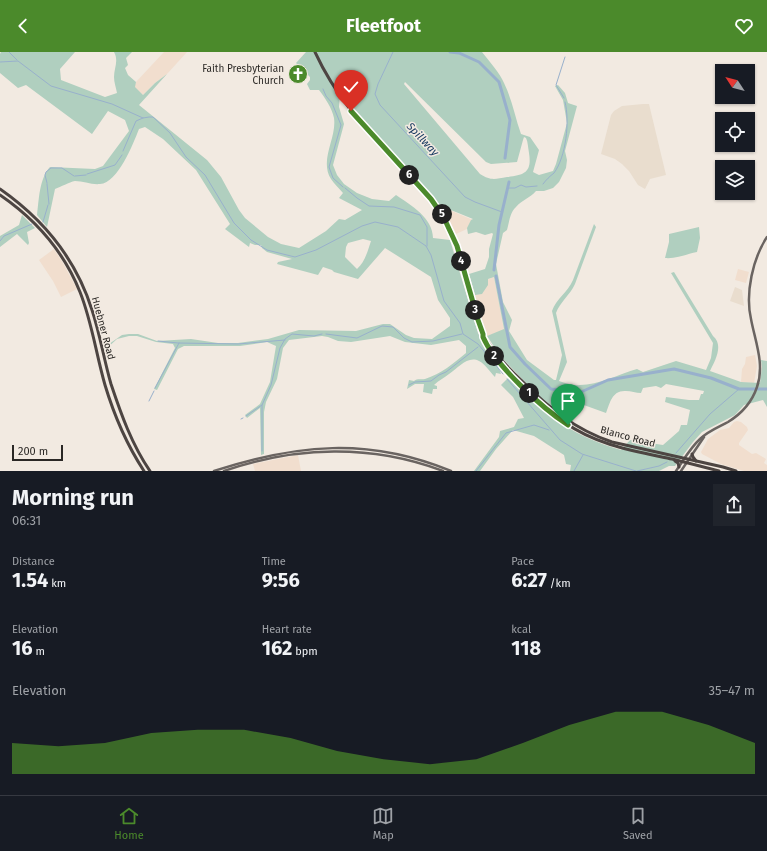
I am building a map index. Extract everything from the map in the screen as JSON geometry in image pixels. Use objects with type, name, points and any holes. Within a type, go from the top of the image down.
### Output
[{"type":"main road","name":"Blanco Road","points":[[315,52],[330,81],[347,106],[431,199],[444,218],[457,246],[483,334],[500,359],[536,395],[559,417],[598,437],[673,460],[696,461],[736,471]]},
{"type":"main road","name":"Huebner Road","points":[[0,189],[29,210],[48,230],[69,259],[77,274],[92,310],[110,384],[131,436],[150,471]]},
{"type":"main road","points":[[1,195],[5,192]]},
{"type":"main road","name":"Huebner Road","points":[[1,195],[25,214],[44,233],[74,278],[87,312],[106,386],[126,438],[144,471]]},
{"type":"main road","points":[[676,471],[680,469],[700,438],[734,418],[749,403],[755,392],[758,382],[760,361],[750,318],[749,291],[750,281],[759,252],[767,237]]},
{"type":"main road","points":[[686,460],[706,435]]},
{"type":"main road","points":[[214,471],[244,461],[292,451],[342,447],[400,454],[438,465],[452,471]]},
{"type":"main road","name":"Blanco Road","points":[[639,450],[686,460],[719,471]]},
{"type":"main road","points":[[224,471],[250,463],[292,454],[339,451],[393,456],[411,460],[443,471]]},
{"type":"main road","points":[[135,455],[139,453]]},
{"type":"main road","points":[[692,454],[692,457],[696,461]]},
{"type":"main road","points":[[673,460],[678,463],[680,469]]},
{"type":"shaded area","points":[[164,52],[187,52],[167,74],[143,95],[134,87],[136,82]]},
{"type":"shaded area","points":[[649,104],[666,175],[650,179],[645,189],[638,185],[629,171],[622,164],[615,159],[601,154],[611,115],[614,111],[622,106]]},
{"type":"shaded area","points":[[445,208],[480,223],[456,234],[443,209]]},
{"type":"shaded area","points":[[54,249],[77,289],[61,297],[53,281],[39,260]]},
{"type":"shaded area","points":[[738,269],[749,272],[746,283],[735,280]]},
{"type":"shaded area","points":[[494,277],[504,330],[487,336],[481,320],[472,285]]},
{"type":"shaded area","points":[[735,287],[742,290],[744,306],[730,301]]},
{"type":"shaded area","points":[[755,355],[757,366],[754,383],[741,382],[742,369],[745,364],[746,357]]},
{"type":"shaded area","points":[[734,422],[741,422],[747,427],[748,430],[739,445],[752,454],[756,453],[766,459],[764,463],[767,465],[767,471],[744,471],[721,464],[702,454],[701,452],[708,439],[720,430],[729,428]]},
{"type":"shaded area","points":[[298,455],[301,471],[255,471],[253,464]]},
{"type":"green space","points":[[1,52],[75,52],[60,69],[61,80],[105,97],[117,93],[114,79],[116,61],[114,52],[132,52],[126,58],[128,65],[125,68],[128,75],[136,82],[135,87],[143,95],[167,74],[139,105],[207,160],[221,177],[245,218],[268,237],[281,244],[299,248],[326,231],[339,219],[345,220],[362,210],[339,198],[343,193],[332,181],[328,172],[327,157],[333,133],[334,118],[330,107],[319,90],[310,90],[307,84],[310,77],[296,63],[306,52],[482,52],[502,79],[509,95],[521,134],[530,137],[539,150],[533,172],[539,175],[553,171],[567,123],[563,100],[555,86],[558,85],[565,93],[568,103],[577,106],[565,151],[567,160],[566,168],[559,182],[553,188],[544,191],[536,191],[514,209],[507,230],[503,233],[496,264],[503,302],[512,320],[509,331],[527,360],[556,380],[562,355],[552,311],[573,280],[594,224],[596,227],[575,284],[556,313],[567,362],[559,381],[575,385],[587,385],[637,369],[643,372],[676,361],[706,370],[711,358],[713,343],[671,273],[674,272],[718,344],[718,353],[710,371],[741,382],[760,383],[762,367],[761,360],[767,361],[767,407],[763,400],[744,405],[735,415],[702,432],[675,466],[669,466],[659,471],[570,471],[571,465],[566,464],[564,455],[534,436],[513,430],[496,449],[480,471],[474,471],[499,437],[500,431],[514,427],[518,419],[524,418],[513,397],[501,385],[509,377],[523,389],[527,384],[501,357],[487,336],[504,329],[494,277],[488,279],[488,285],[482,294],[475,295],[469,274],[485,269],[489,257],[489,249],[493,234],[485,235],[476,232],[468,234],[467,228],[473,219],[446,208],[443,209],[358,115],[340,92],[339,107],[344,124],[333,165],[337,175],[344,184],[357,193],[372,199],[389,201],[396,195],[425,218],[432,231],[433,238],[450,240],[478,333],[487,351],[498,366],[501,374],[496,373],[495,377],[481,362],[475,360],[467,361],[436,383],[434,385],[437,386],[437,389],[433,389],[432,394],[423,392],[424,384],[415,384],[407,389],[409,380],[414,381],[431,377],[457,361],[466,353],[466,346],[459,340],[431,345],[405,342],[390,336],[351,342],[338,341],[322,336],[289,340],[283,348],[277,379],[266,402],[264,412],[264,454],[261,455],[260,408],[247,418],[245,415],[260,404],[270,382],[276,346],[267,342],[240,346],[184,346],[178,349],[157,390],[154,389],[175,348],[173,344],[156,342],[137,336],[129,336],[117,339],[105,350],[104,345],[109,344],[122,335],[129,334],[138,334],[157,341],[191,339],[218,343],[238,343],[268,339],[299,330],[356,331],[383,324],[390,324],[406,335],[414,338],[432,339],[450,326],[450,318],[438,300],[431,277],[385,248],[358,279],[323,267],[318,275],[277,264],[278,262],[292,259],[267,252],[261,245],[250,243],[249,247],[225,229],[230,224],[196,170],[163,139],[145,127],[139,129],[124,162],[119,170],[107,182],[97,184],[75,181],[55,189],[47,227],[37,215],[42,184],[46,172],[50,167],[95,169],[103,166],[129,131],[125,120],[108,111],[92,134],[26,85],[18,88],[0,73]],"holes":[[[405,82],[486,162],[491,164],[517,162],[524,137],[526,138],[530,159],[526,171],[523,174],[496,179],[490,179],[480,174],[404,84]],[[363,239],[371,241],[364,259],[357,269],[345,257],[348,243]],[[666,384],[704,391],[699,400],[666,397],[665,402],[690,410],[687,425],[681,425],[679,431],[663,445],[630,440],[621,450],[586,437],[553,417],[563,405],[577,408],[581,404],[606,413],[612,398],[621,391],[641,393],[643,388],[656,386],[661,388]]]},
{"type":"green space","points":[[22,215],[35,228],[27,232],[28,245],[17,234],[0,247],[0,236],[19,225]]},
{"type":"green space","points":[[699,227],[700,238],[697,252],[677,257],[665,258],[669,242],[669,234]]},
{"type":"waterway","points":[[9,52],[17,60]]},
{"type":"waterway","name":"Spillway","points":[[393,52],[375,94],[380,105],[465,197],[502,212]]},
{"type":"waterway","points":[[450,52],[459,53],[479,62],[499,82],[510,120],[505,158]]},
{"type":"waterway","points":[[564,98],[556,85],[565,57]]},
{"type":"waterway","points":[[0,62],[18,61],[51,86],[112,104],[143,118],[153,117],[170,133],[186,157],[205,175],[234,223],[251,240],[267,250],[295,257],[316,250],[362,226],[375,222],[398,227],[426,246],[431,255],[444,301],[460,323],[463,334],[478,344],[503,374]]},
{"type":"waterway","points":[[323,89],[326,96],[332,103],[341,125],[329,167],[333,178],[343,187]]},
{"type":"waterway","points":[[543,184],[554,173],[564,149],[567,129],[565,102]]},
{"type":"waterway","points":[[123,151],[136,121],[143,118]]},
{"type":"waterway","points":[[87,174],[115,165],[122,155]]},
{"type":"waterway","points":[[47,183],[45,175],[51,168],[62,168],[74,176]]},
{"type":"waterway","points":[[75,176],[86,175]]},
{"type":"waterway","points":[[494,270],[499,225],[509,182]]},
{"type":"waterway","points":[[47,184],[49,204]]},
{"type":"waterway","points":[[508,188],[515,188],[521,185],[526,187],[537,186]]},
{"type":"waterway","points":[[345,188],[369,206],[394,207],[420,215],[427,227],[427,246]]},
{"type":"waterway","points":[[43,222],[48,205]]},
{"type":"waterway","points":[[0,241],[4,236],[32,224]]},
{"type":"waterway","points":[[496,276],[510,347],[551,389],[581,392],[608,380],[674,369],[711,378],[739,389],[767,389]]},
{"type":"waterway","points":[[326,334],[357,338],[382,326],[393,327],[404,338],[412,342],[433,341],[462,334]]},
{"type":"waterway","points":[[262,451],[262,405],[271,385],[280,348],[285,339],[292,334],[314,336],[322,334]]},
{"type":"waterway","points":[[158,341],[178,343],[238,344],[285,340]]},
{"type":"waterway","points":[[155,388],[179,343]]},
{"type":"waterway","points":[[409,385],[415,382],[431,381],[446,372],[478,347]]},
{"type":"waterway","points":[[507,379],[560,440],[582,454],[636,471]]},
{"type":"waterway","points":[[676,453],[710,414],[739,389]]},
{"type":"waterway","points":[[149,401],[154,391]]},
{"type":"waterway","points":[[246,416],[262,405]]},
{"type":"waterway","points":[[476,471],[506,433],[534,425],[549,430]]},
{"type":"waterway","points":[[574,471],[583,455]]},
{"type":"waterway","points":[[637,471],[659,466],[667,462]]},
{"type":"place","name":"Faith Presbyterian Church","points":[[298,74]]},
{"type":"route","points":[[351,111],[431,199],[444,218],[452,232],[457,246],[483,337],[493,355],[532,396],[568,425]]}]
